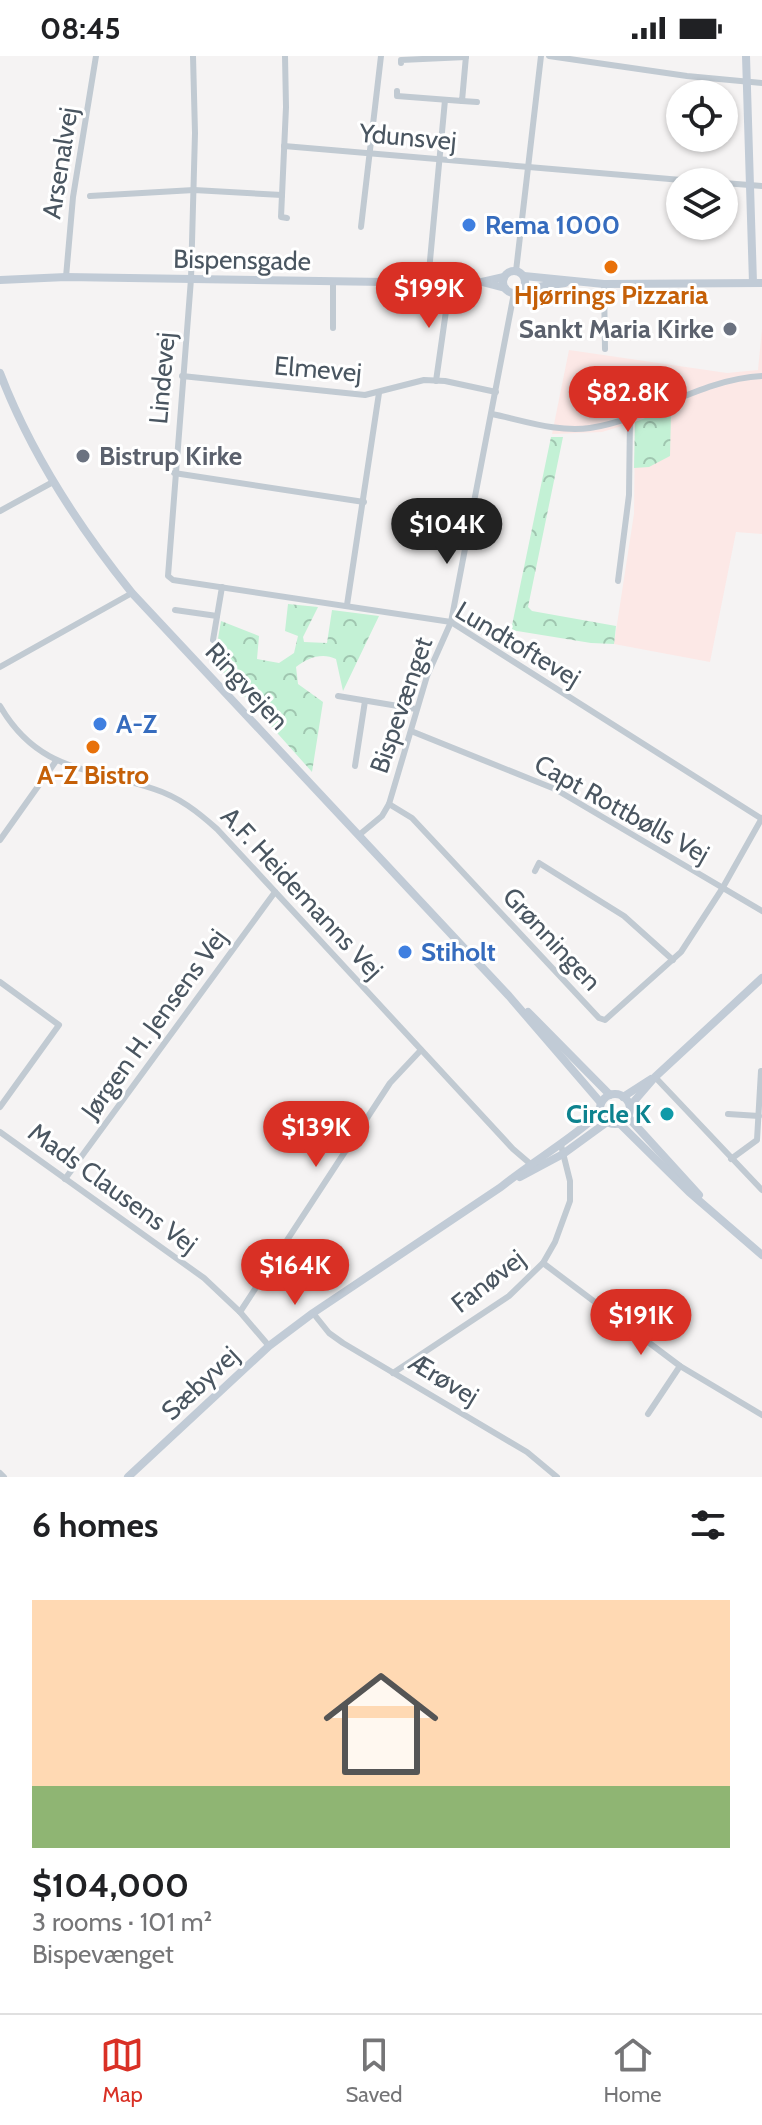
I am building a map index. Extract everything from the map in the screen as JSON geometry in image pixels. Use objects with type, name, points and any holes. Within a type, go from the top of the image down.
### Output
[{"type":"street","name":"Arsenalvej","points":[[66,277],[73,197],[96,56]]},
{"type":"street","name":"Lindevej","points":[[168,576],[191,279],[193,56]]},
{"type":"street","points":[[285,56],[281,217],[287,218]]},
{"type":"street","points":[[361,227],[381,56]]},
{"type":"street","points":[[401,63],[401,60],[466,56],[462,101]]},
{"type":"street","points":[[541,56],[518,291],[566,282]]},
{"type":"street","points":[[549,56],[608,66],[762,83]]},
{"type":"street","points":[[520,274],[566,282],[604,284],[757,283],[749,185],[746,56]]},
{"type":"street","points":[[397,91],[397,96],[477,102]]},
{"type":"street","points":[[428,282],[445,100]]},
{"type":"street","name":"Ydunsvej","points":[[284,146],[666,179]]},
{"type":"street","points":[[738,184],[762,186]]},
{"type":"street","points":[[90,196],[194,190],[282,195]]},
{"type":"street","name":"Bispensgade","points":[[0,280],[66,277],[450,283],[482,282],[504,277],[509,272],[520,274]]},
{"type":"street","points":[[504,277],[505,288]]},
{"type":"street","points":[[333,282],[333,328]]},
{"type":"street","name":"Bispensgade","points":[[482,282],[518,291]]},
{"type":"street","points":[[436,381],[450,283]]},
{"type":"street","points":[[604,284],[605,349]]},
{"type":"street","name":"Bispevænget","points":[[359,835],[382,816],[389,804],[427,676],[451,622],[518,291]]},
{"type":"street","name":"Ringvejen","points":[[0,373],[3,388],[53,482],[102,556],[132,593],[509,996],[601,1103]]},
{"type":"street","name":"Elmevej","points":[[182,376],[365,395],[412,382],[436,381],[496,392]]},
{"type":"street","points":[[492,414],[567,429],[587,429],[630,418],[705,389],[746,377],[762,376]]},
{"type":"street","points":[[347,605],[379,393]]},
{"type":"street","points":[[618,581],[629,495],[630,418]]},
{"type":"street","points":[[174,473],[364,502]]},
{"type":"street","points":[[0,511],[53,482]]},
{"type":"street","name":"Lundtoftevej","points":[[168,576],[173,580],[451,622],[762,818]]},
{"type":"street","points":[[213,640],[222,587]]},
{"type":"street","points":[[0,667],[132,593]]},
{"type":"street","points":[[175,610],[217,616]]},
{"type":"street","points":[[338,696],[416,709]]},
{"type":"street","points":[[355,766],[365,701]]},
{"type":"street","name":"A.F. Heidemanns Vej","points":[[0,706],[18,732],[56,761],[155,789],[178,799],[217,829],[513,1149],[533,1166]]},
{"type":"street","name":"Capt Rottbølls Vej","points":[[411,731],[555,789],[762,911]]},
{"type":"street","points":[[0,840],[56,761]]},
{"type":"street","name":"Grønningen","points":[[389,804],[412,818],[599,1018],[605,1020],[673,960],[693,936],[762,818]]},
{"type":"street","points":[[535,871],[539,863],[606,903],[673,960]]},
{"type":"street","name":"Jørgen H. Jensens Vej","points":[[65,1179],[275,892]]},
{"type":"street","points":[[620,1124],[628,1117],[630,1106],[655,1077],[762,978]]},
{"type":"street","points":[[0,982],[59,1025],[0,1107]]},
{"type":"street","name":"Ringvejen","points":[[509,996],[543,1025],[610,1095]]},
{"type":"street","points":[[240,1312],[390,1083],[421,1050]]},
{"type":"street","points":[[731,1159],[759,1141],[761,1071]]},
{"type":"street","points":[[655,1077],[623,1097],[610,1095],[601,1103],[600,1113],[607,1122],[620,1124],[689,1192],[704,1202]]},
{"type":"street","points":[[655,1077],[762,1190]]},
{"type":"street","points":[[623,1097],[630,1106]]},
{"type":"street","name":"Sæbyvej","points":[[562,1150],[600,1113]]},
{"type":"street","points":[[728,1114],[759,1116]]},
{"type":"street","points":[[628,1117],[704,1202],[762,1255]]},
{"type":"street","name":"Sæbyvej","points":[[128,1477],[269,1346],[313,1313],[533,1166],[607,1122]]},
{"type":"street","name":"Mads Clausens Vej","points":[[0,1132],[204,1278],[240,1312],[269,1346]]},
{"type":"street","name":"Fanøvej","points":[[393,1373],[509,1296],[543,1263],[555,1242],[570,1201],[570,1181],[562,1150]]},
{"type":"street","points":[[543,1263],[680,1366],[762,1415]]},
{"type":"street","name":"Ærøvej","points":[[313,1313],[335,1337],[527,1452],[557,1477]]},
{"type":"street","points":[[648,1414],[680,1366]]},
{"type":"street","points":[[0,1473],[4,1477]]},
{"type":"shaded area","points":[[762,329],[762,534],[736,532],[710,662],[614,644],[634,514],[635,422],[602,432],[552,434],[569,350],[727,373],[758,370]]},
{"type":"green space","points":[[666,410],[671,413],[670,456],[649,467],[634,468],[635,422]]},
{"type":"green space","points":[[551,437],[563,437],[528,607],[532,611],[616,626],[614,644],[511,630]]},
{"type":"green space","points":[[288,604],[318,607],[303,637],[304,642],[327,643],[332,610],[379,616],[343,691],[336,659],[315,657],[296,667],[298,684],[323,702],[312,772],[214,662],[221,621],[259,636],[257,659],[279,663],[294,653],[298,636],[285,631]]},
{"type":"place","name":"Rema 1000","points":[[469,225]]},
{"type":"place","name":"Hjørrings Pizzaria","points":[[611,267]]},
{"type":"place","name":"Sankt Maria Kirke","points":[[730,329]]},
{"type":"place","name":"Bistrup Kirke","points":[[83,456]]},
{"type":"place","name":"A-Z","points":[[100,724]]},
{"type":"place","name":"A-Z Bistro","points":[[93,747]]},
{"type":"place","name":"Stiholt","points":[[405,952]]},
{"type":"place","name":"Circle K","points":[[667,1114]]}]
